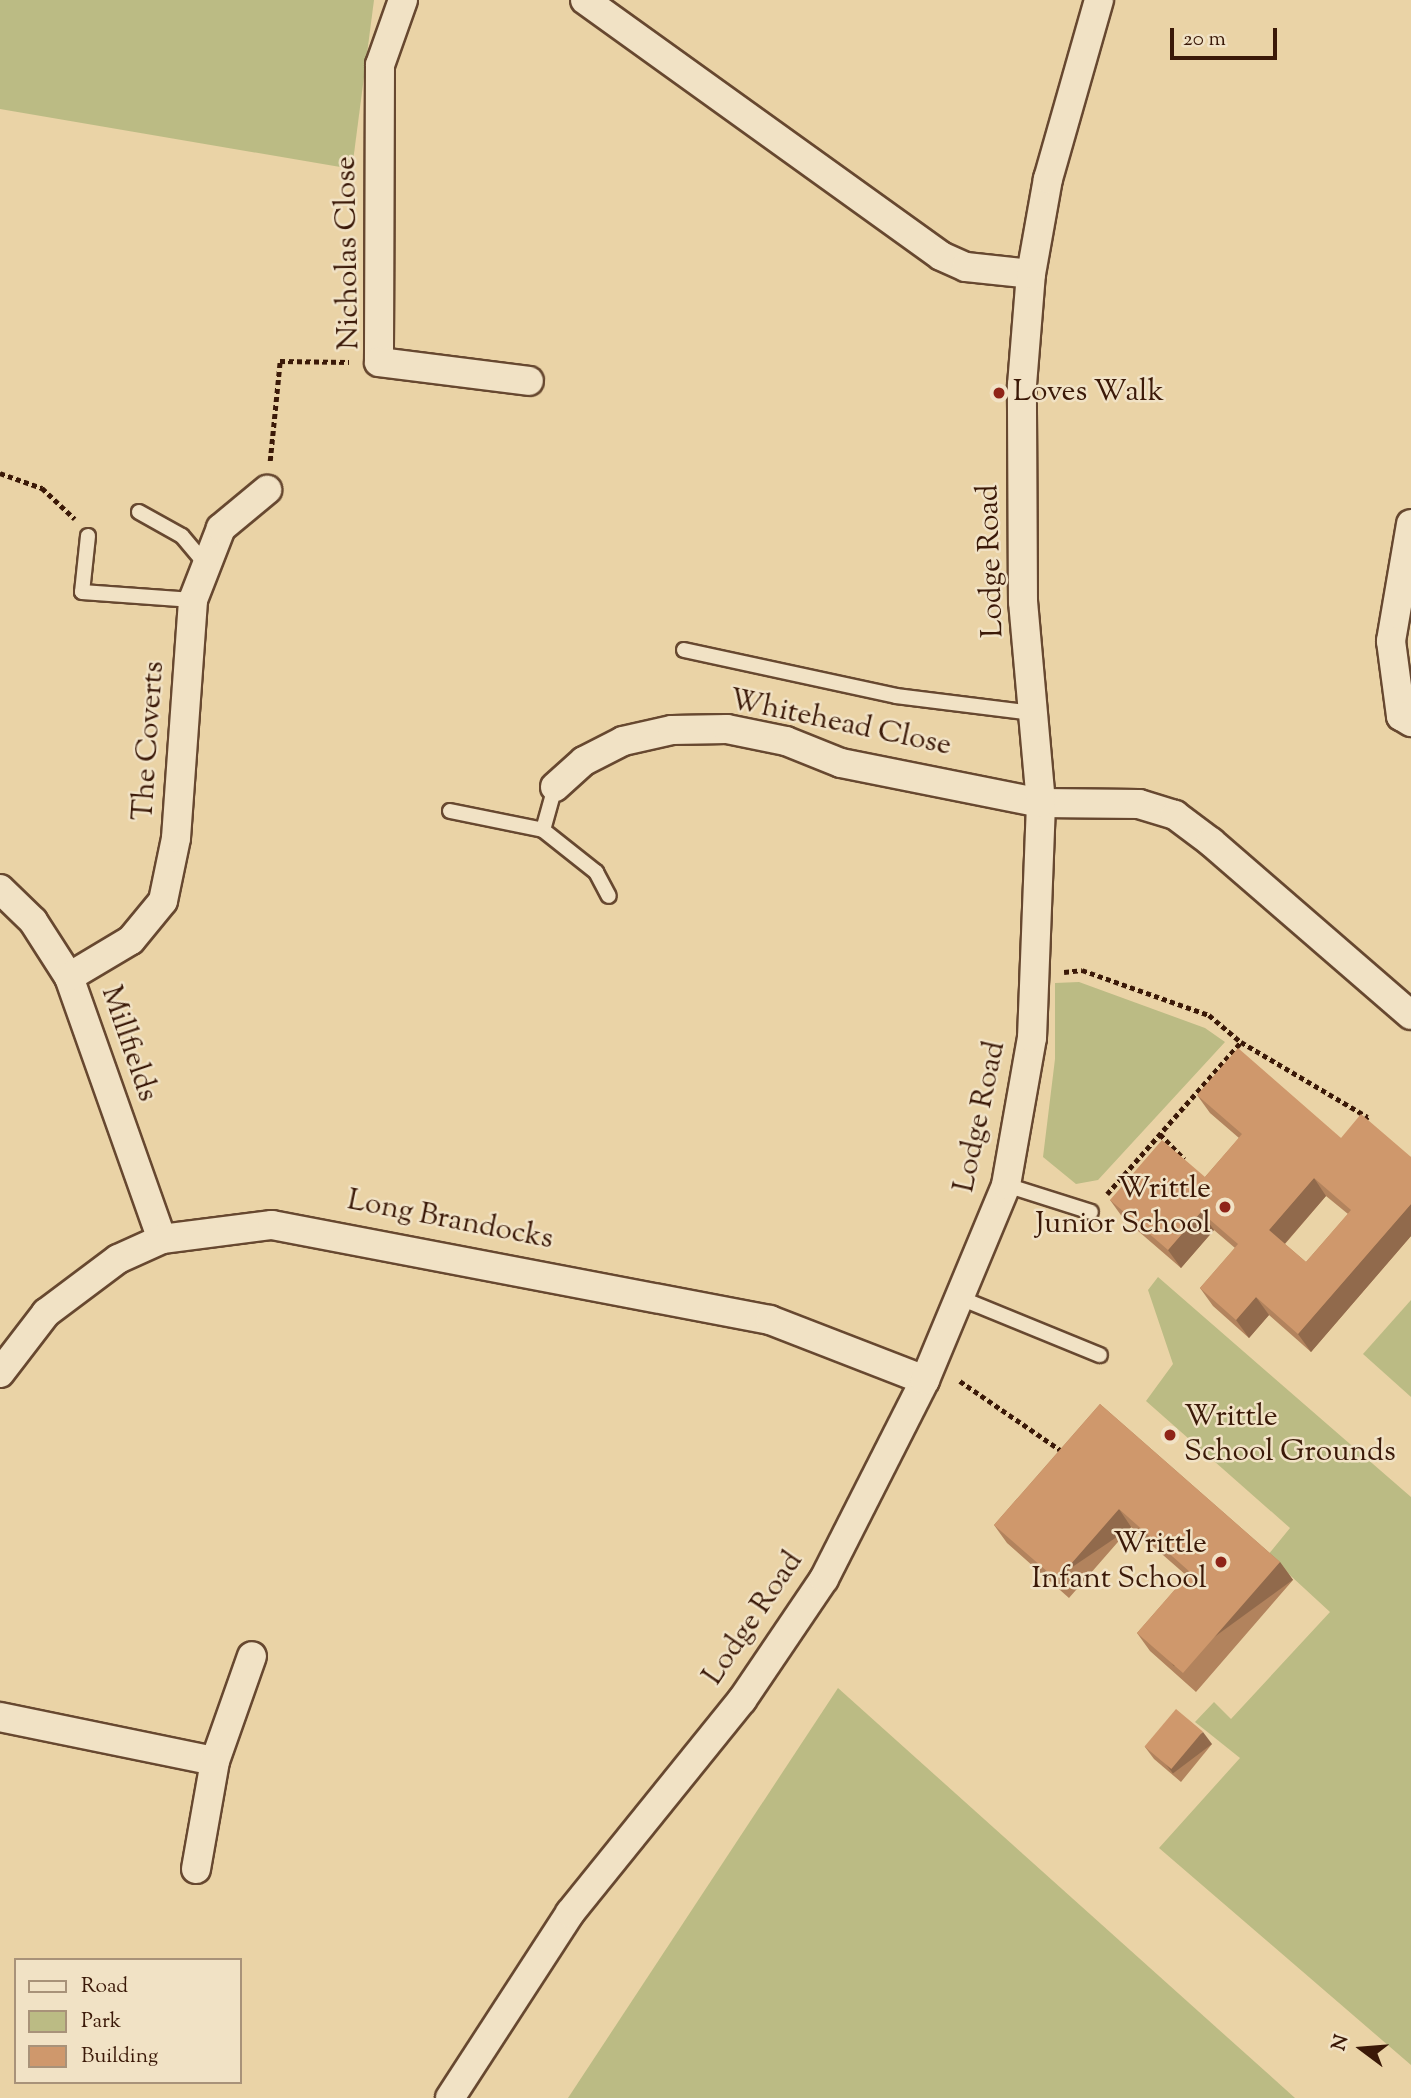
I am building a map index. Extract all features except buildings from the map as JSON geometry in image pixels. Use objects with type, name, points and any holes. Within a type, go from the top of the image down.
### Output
[{"type":"street","name":"Nicholas Close","points":[[403,0],[380,65],[379,362],[529,382]]},
{"type":"street","points":[[585,0],[941,256],[965,267],[1031,274]]},
{"type":"street","name":"Lodge Road","points":[[450,2098],[570,1913],[742,1700],[824,1579],[928,1372],[1006,1185],[1032,1038],[1032,977],[1041,803],[1023,602],[1022,385],[1031,274],[1048,180],[1099,0]]},
{"type":"street","name":"The Coverts","points":[[69,976],[131,940],[163,901],[176,838],[193,600],[202,561],[221,528],[267,490]]},
{"type":"street","points":[[1411,524],[1391,641],[1401,716],[1411,722]]},
{"type":"street","name":"Whitehead Close","points":[[555,788],[584,761],[623,741],[672,730],[727,729],[786,741],[841,763],[1041,803],[1139,804],[1175,815],[1411,1015]]},
{"type":"street","name":"Millfields","points":[[0,889],[33,921],[69,976],[162,1239]]},
{"type":"street","name":"Long Brandocks","points":[[0,1374],[46,1313],[81,1283],[162,1239],[220,1227],[316,1228],[770,1320],[928,1372]]},
{"type":"street","points":[[195,1869],[215,1761],[252,1656]]},
{"type":"street","points":[[0,1717],[215,1761]]},
{"type":"lane","points":[[139,512],[182,536],[202,561]]},
{"type":"lane","points":[[88,536],[82,592],[193,600]]},
{"type":"lane","points":[[684,650],[896,696],[1033,713]]},
{"type":"lane","points":[[543,830],[555,788]]},
{"type":"lane","points":[[450,811],[543,830],[596,872],[609,896]]},
{"type":"lane","points":[[1006,1185],[1091,1212]]},
{"type":"lane","points":[[960,1298],[1100,1354]]},
{"type":"path","points":[[267,490],[280,361],[379,362]]},
{"type":"path","points":[[0,473],[63,503],[88,536]]},
{"type":"path","points":[[1032,977],[1082,970],[1209,1015],[1241,1042],[1368,1116],[1359,1126]]},
{"type":"path","points":[[1091,1212],[1241,1042]]},
{"type":"path","points":[[1160,1134],[1193,1169]]},
{"type":"path","points":[[928,1372],[1066,1454]]},
{"type":"green space","points":[[0,0],[374,0],[352,169],[0,109]]},
{"type":"green space","points":[[1079,982],[1205,1028],[1225,1042],[1098,1180],[1076,1184],[1043,1157],[1055,1059],[1055,983]]},
{"type":"green space","points":[[1158,1277],[1411,1497],[1411,2065],[1159,1848],[1240,1758],[1195,1722],[1214,1702],[1231,1719],[1330,1612],[1268,1555],[1290,1528],[1146,1401],[1173,1364],[1148,1290]]},
{"type":"green space","points":[[1411,1300],[1411,1397],[1363,1354]]},
{"type":"green space","points":[[838,1688],[1295,2098],[568,2098]]},
{"type":"place","name":"Loves Walk","points":[[999,393]]},
{"type":"place","name":"Writtle Junior School","points":[[1225,1207]]},
{"type":"place","name":"Writtle School Grounds","points":[[1170,1435]]},
{"type":"place","name":"Writtle Infant School","points":[[1221,1562]]}]
